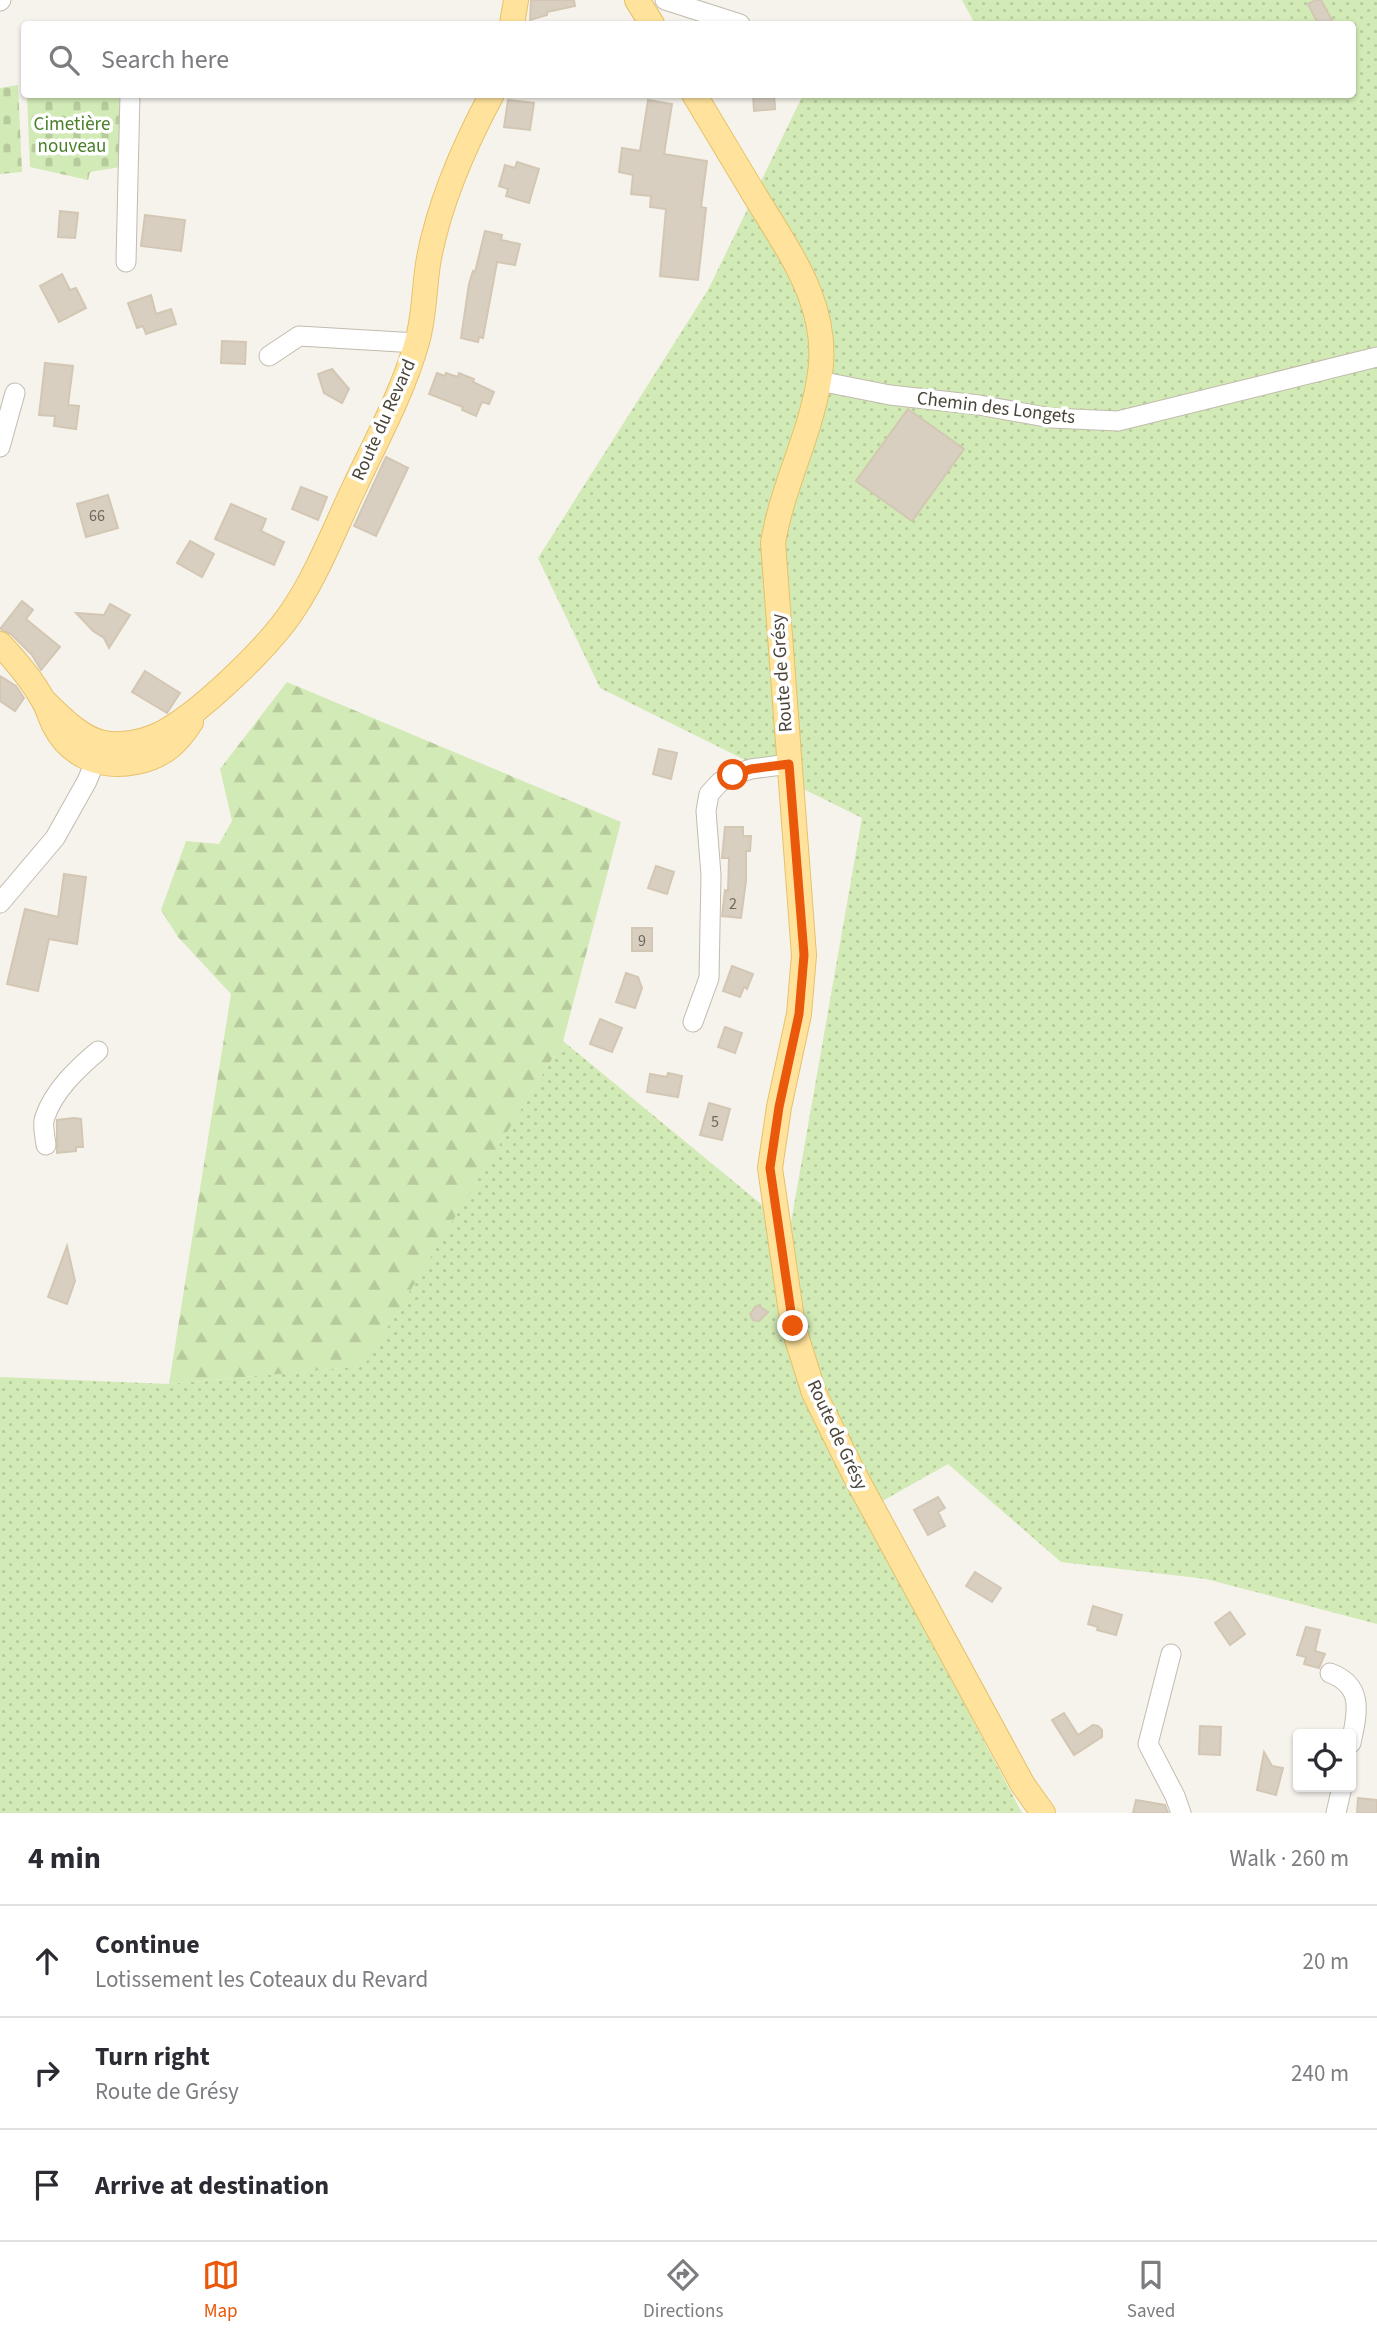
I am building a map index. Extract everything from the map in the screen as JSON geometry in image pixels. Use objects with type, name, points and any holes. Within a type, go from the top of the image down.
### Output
[{"type":"main road","points":[[512,21],[516,0]]},
{"type":"main road","points":[[637,0],[650,21]]},
{"type":"main road","name":"Route du Revard","points":[[0,644],[44,701],[67,746],[99,752],[125,764],[163,754],[180,737],[200,707],[263,646],[295,607],[332,536],[390,410],[417,343],[429,258],[439,217],[464,150],[490,98]]},
{"type":"main road","name":"Route de Grésy","points":[[696,98],[804,276],[820,323],[823,355],[811,416],[778,514],[773,543],[804,955],[799,1014],[779,1107],[770,1168],[793,1326],[814,1393],[854,1474],[1023,1785],[1043,1813]]},
{"type":"street","points":[[665,0],[731,21]]},
{"type":"street","points":[[126,262],[130,98]]},
{"type":"street","points":[[269,356],[299,336],[417,343]]},
{"type":"street","name":"Chemin des Longets","points":[[819,381],[890,395],[979,405],[1051,418],[1118,421],[1377,357]]},
{"type":"street","points":[[0,447],[15,393]]},
{"type":"street","points":[[0,903],[55,838],[99,752]]},
{"type":"street","points":[[693,1022],[709,978],[711,875],[706,811],[709,794],[720,782],[733,775],[751,769],[789,764]]},
{"type":"street","points":[[46,1145],[43,1119],[75,1071],[98,1051]]},
{"type":"street","points":[[1171,1654],[1147,1744],[1175,1796],[1181,1813]]},
{"type":"street","points":[[1330,1673],[1344,1679],[1356,1697],[1353,1729]]},
{"type":"street","points":[[1336,1813],[1341,1792]]},
{"type":"green space","points":[[962,0],[1377,0],[1377,1624],[1206,1579],[1061,1562],[948,1464],[863,1512],[1022,1813],[0,1813],[0,1377],[169,1384],[363,1366],[563,1041],[790,1228],[862,818],[600,688],[538,558],[708,290],[802,98],[1356,98],[1356,21],[973,21]]},
{"type":"green space","points":[[18,85],[22,172],[0,174],[0,88]]},
{"type":"green space","name":"Cimetière nouveau","points":[[27,98],[119,98],[120,167],[90,172],[88,180],[30,167]]},
{"type":"green space","points":[[287,682],[621,822],[563,1041],[364,1366],[169,1384],[231,994],[178,937],[161,910],[186,841],[219,844],[232,821],[220,769]]},
{"type":"building","points":[[531,0],[574,0],[575,6],[547,12],[547,15],[530,20]]},
{"type":"building","points":[[1321,0],[1332,21],[1316,21],[1308,4]]},
{"type":"building","points":[[753,98],[774,98],[775,109],[754,111]]},
{"type":"building","points":[[508,100],[534,103],[530,130],[504,127]]},
{"type":"building","points":[[648,100],[672,104],[664,154],[707,161],[701,207],[706,208],[698,280],[660,276],[666,209],[650,207],[651,196],[631,194],[633,175],[619,172],[622,148],[640,151]]},
{"type":"building","points":[[517,162],[539,169],[529,203],[506,196],[508,189],[499,186],[505,165],[515,168]]},
{"type":"building","points":[[60,211],[78,213],[75,238],[58,237]]},
{"type":"building","points":[[145,215],[185,220],[181,251],[141,246]]},
{"type":"building","points":[[485,231],[502,235],[501,240],[520,244],[515,265],[497,262],[483,338],[479,337],[478,342],[461,338],[469,284],[473,271],[475,272]]},
{"type":"building","points":[[62,274],[70,290],[76,288],[86,308],[59,322],[40,286]]},
{"type":"building","points":[[151,295],[156,314],[171,309],[176,324],[146,334],[143,326],[137,328],[128,303]]},
{"type":"building","points":[[222,341],[246,342],[245,364],[221,363]]},
{"type":"building","points":[[45,363],[73,366],[68,405],[79,406],[76,429],[54,426],[55,416],[39,415]]},
{"type":"building","points":[[332,369],[349,389],[342,403],[324,393],[318,374]]},
{"type":"building","points":[[437,373],[458,377],[459,373],[474,379],[473,382],[494,392],[489,404],[482,402],[476,416],[462,410],[463,407],[429,394]]},
{"type":"building","points":[[908,409],[964,449],[912,521],[856,481]]},
{"type":"building","points":[[386,457],[408,468],[376,536],[354,526]]},
{"type":"building","points":[[301,487],[327,497],[318,520],[292,509]]},
{"type":"building","points":[[108,495],[118,528],[86,537],[77,504]]},
{"type":"building","points":[[231,504],[266,519],[261,531],[284,542],[274,565],[215,539]]},
{"type":"building","points":[[190,541],[214,554],[202,577],[177,563]]},
{"type":"building","points":[[22,601],[33,610],[26,619],[60,647],[41,670],[32,655],[11,634],[0,629]]},
{"type":"building","points":[[110,604],[130,615],[109,648],[104,638],[93,631],[76,613],[104,615]]},
{"type":"building","points":[[145,671],[180,693],[167,713],[132,692]]},
{"type":"building","points":[[0,676],[16,686],[24,698],[15,711],[0,701]]},
{"type":"building","points":[[659,749],[677,753],[671,779],[653,774]]},
{"type":"building","points":[[725,827],[743,827],[743,836],[751,836],[750,851],[746,851],[746,881],[741,918],[722,916],[725,890],[728,891],[729,858],[722,858]]},
{"type":"building","points":[[656,866],[674,872],[667,894],[648,888]]},
{"type":"building","points":[[64,874],[86,877],[77,944],[49,939],[38,991],[7,984],[25,909],[58,917]]},
{"type":"building","points":[[632,928],[652,928],[652,951],[632,951]]},
{"type":"building","points":[[732,966],[753,974],[747,989],[744,987],[740,997],[723,991]]},
{"type":"building","points":[[626,973],[638,977],[642,988],[635,1008],[616,1002]]},
{"type":"building","points":[[600,1019],[622,1028],[612,1052],[590,1044]]},
{"type":"building","points":[[725,1027],[742,1033],[735,1053],[718,1047]]},
{"type":"building","points":[[668,1073],[682,1076],[678,1097],[647,1092],[650,1074],[667,1077]]},
{"type":"building","points":[[709,1103],[730,1109],[722,1140],[700,1135]]},
{"type":"building","points":[[81,1119],[83,1147],[76,1147],[76,1151],[57,1153],[57,1120]]},
{"type":"building","points":[[67,1246],[75,1281],[67,1304],[48,1297]]},
{"type":"building","points":[[756,1306],[768,1312],[759,1321],[753,1320],[750,1314]]},
{"type":"building","points":[[938,1497],[945,1508],[938,1512],[945,1526],[928,1535],[914,1510]]},
{"type":"building","points":[[975,1572],[1001,1588],[992,1602],[966,1586]]},
{"type":"building","points":[[1093,1606],[1122,1615],[1116,1635],[1097,1630],[1098,1627],[1088,1624]]},
{"type":"building","points":[[1230,1612],[1245,1634],[1230,1645],[1215,1623]]},
{"type":"building","points":[[1306,1627],[1320,1630],[1315,1651],[1325,1654],[1319,1668],[1304,1664],[1306,1657],[1297,1655]]},
{"type":"building","points":[[1064,1713],[1078,1735],[1093,1725],[1102,1730],[1102,1737],[1074,1755],[1052,1720]]},
{"type":"building","points":[[1200,1726],[1221,1727],[1220,1755],[1199,1754]]},
{"type":"building","points":[[1264,1752],[1272,1766],[1283,1768],[1276,1795],[1257,1790]]},
{"type":"building","points":[[1358,1798],[1377,1800],[1377,1813],[1357,1813]]},
{"type":"building","points":[[1136,1800],[1165,1805],[1168,1813],[1133,1813]]},
{"type":"route","points":[[733,775],[751,769],[789,764],[804,955],[799,1014],[779,1107],[770,1168],[793,1326]]}]
